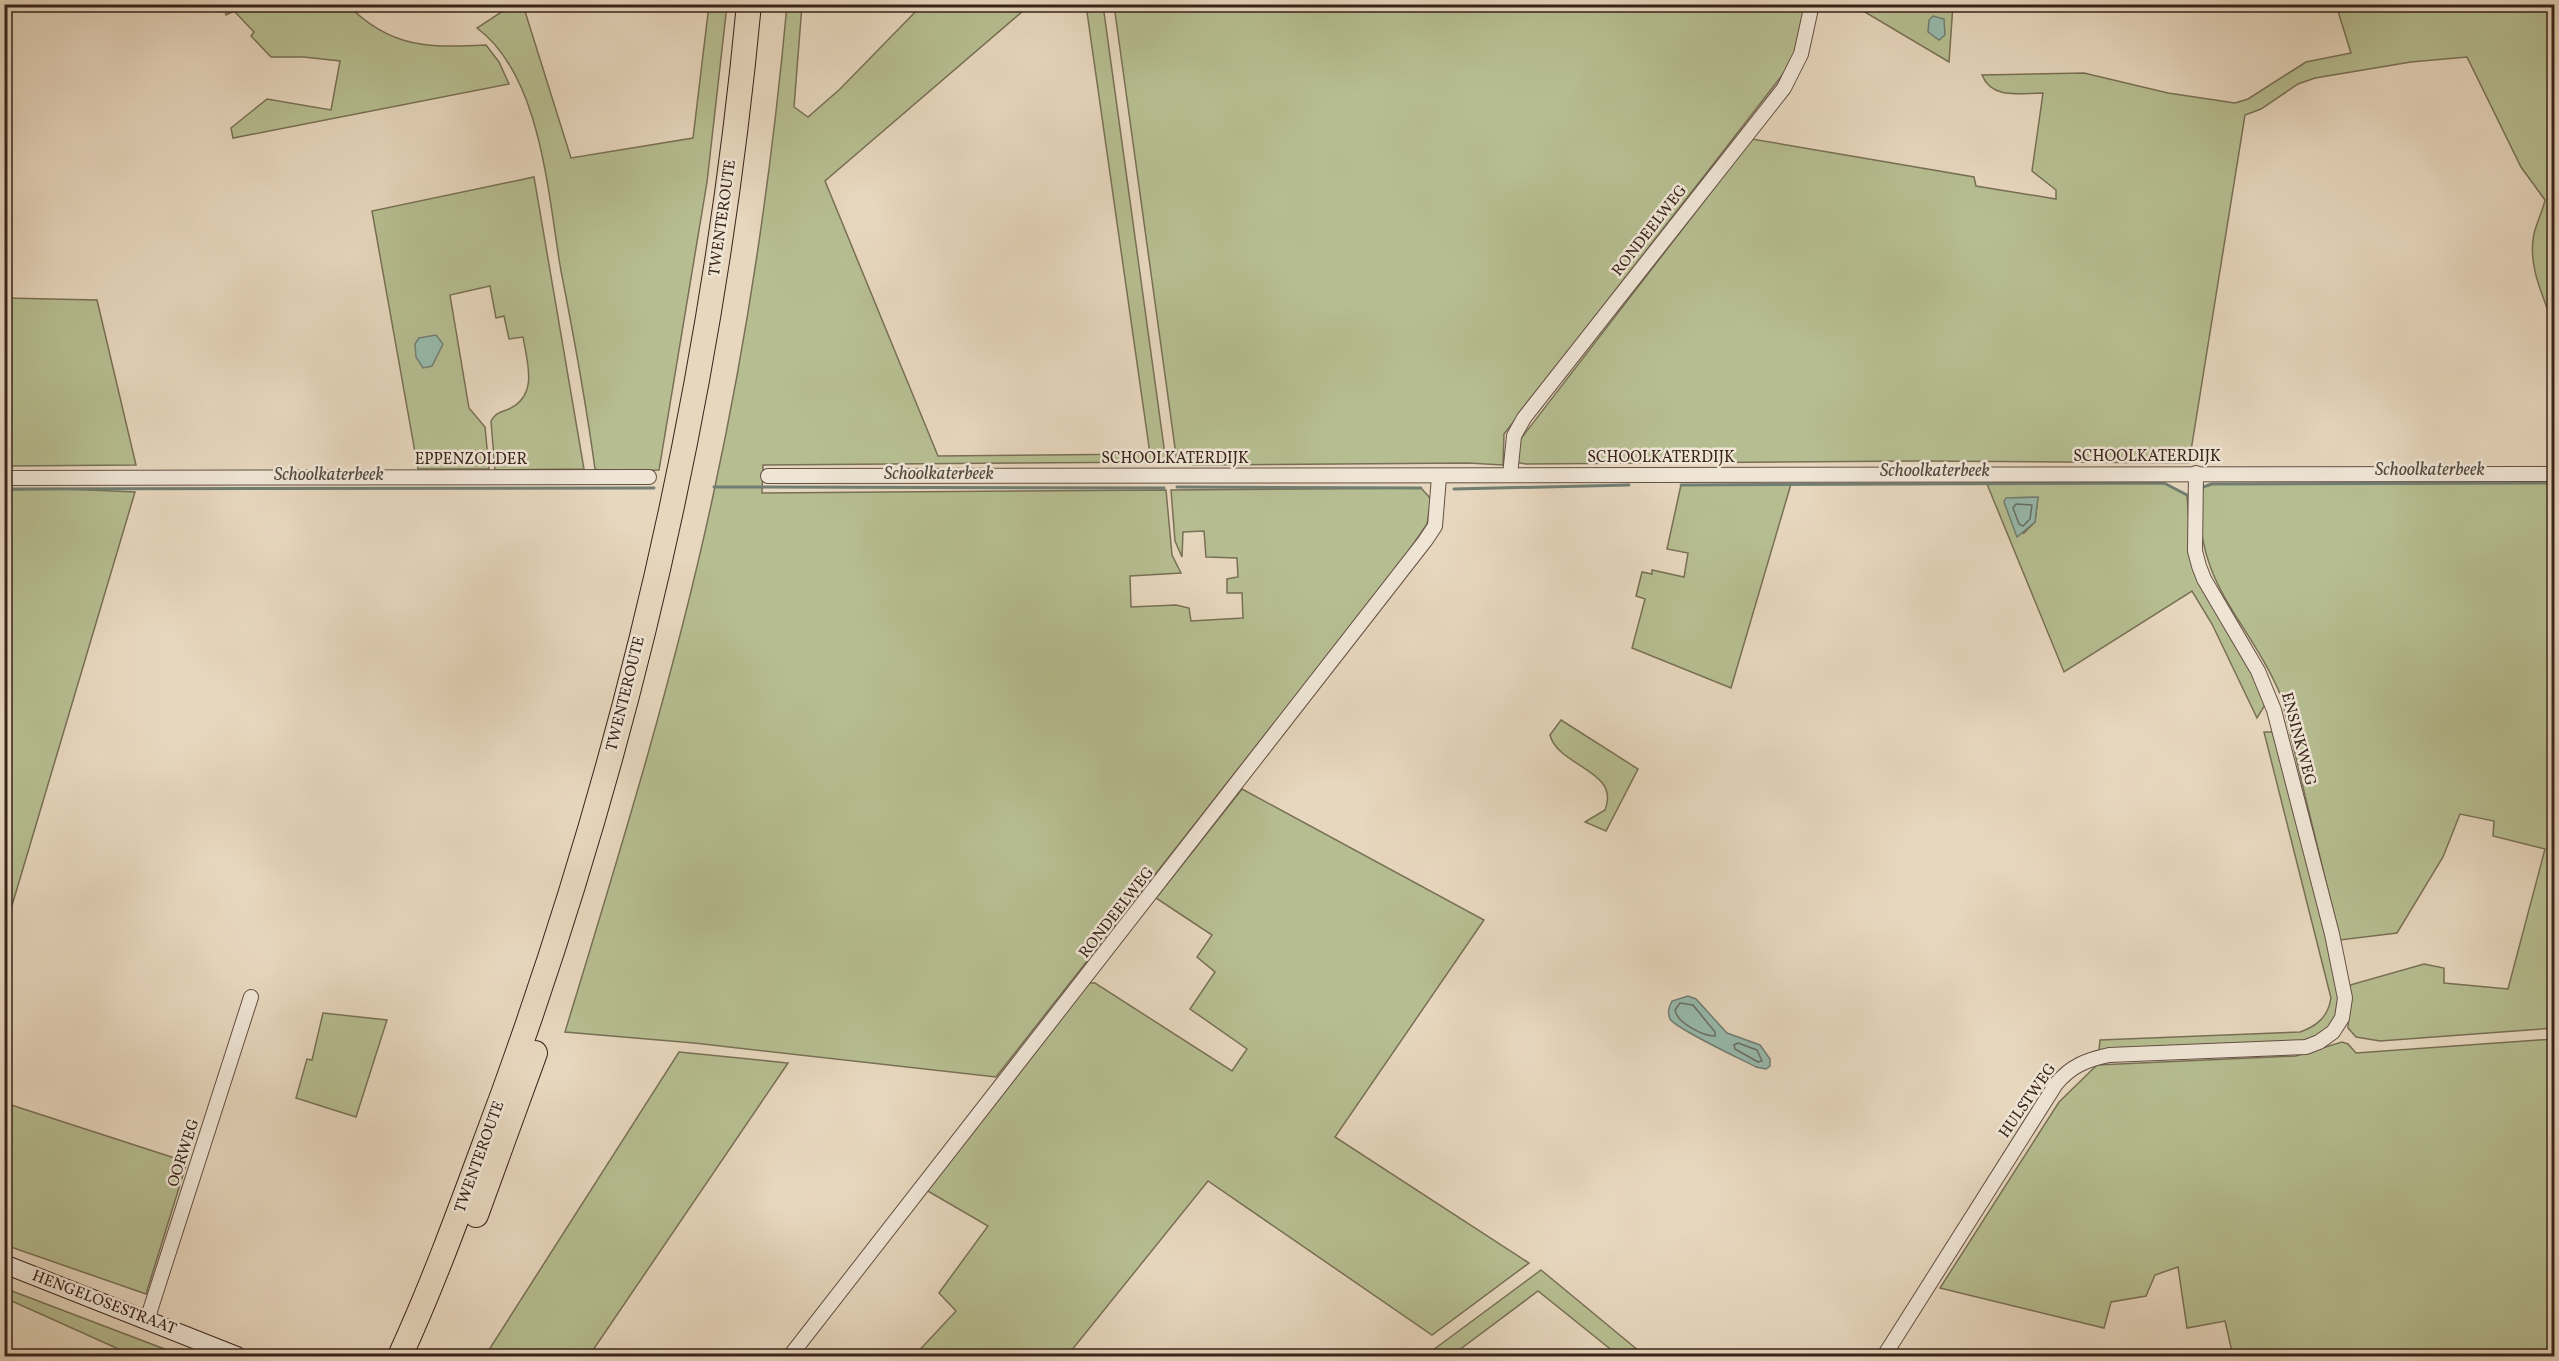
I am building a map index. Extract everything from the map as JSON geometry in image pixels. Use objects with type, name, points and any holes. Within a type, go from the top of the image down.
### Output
[{"type":"highway","name":"TWENTEROUTE","points":[[400,1356],[456,1221],[540,992],[606,776],[660,558],[688,423],[721,235],[749,4]]},
{"type":"highway","name":"TWENTEROUTE","points":[[418,1356],[496,1163],[555,995],[620,778],[675,560],[709,399],[744,192],[764,4]]},
{"type":"main road","name":"HENGELOSESTRAAT","points":[[4,1264],[237,1356]]},
{"type":"street","name":"RONDEELWEG","points":[[1510,475],[1514,436],[1524,418],[1784,88],[1802,54],[1812,4]]},
{"type":"street","name":"ENSINKWEG","points":[[2196,473],[2195,551],[2204,579],[2258,672],[2274,710],[2332,934],[2345,998],[2344,1010],[2338,1025]]},
{"type":"street","name":"SCHOOLKATERDIJK","points":[[768,477],[2554,474]]},
{"type":"street","name":"EPPENZOLDER","points":[[4,478],[649,477]]},
{"type":"street","name":"RONDEELWEG","points":[[790,1356],[1425,541],[1437,518],[1439,477]]},
{"type":"street","name":"OORWEG","points":[[147,1320],[251,997]]},
{"type":"street","name":"HULSTWEG","points":[[1884,1356],[2056,1084],[2068,1070],[2092,1059],[2109,1055],[2306,1047],[2327,1037],[2338,1025]]},
{"type":"shaded area","points":[[223,4],[348,5],[379,30],[411,42],[446,46],[486,45],[499,62],[509,84],[233,138],[231,128],[267,99],[331,110],[340,61],[304,57],[271,57],[251,36],[254,32],[234,11],[226,15]]},
{"type":"shaded area","points":[[512,5],[523,5],[571,158],[693,138],[709,5],[727,5],[707,182],[659,470],[608,472],[595,469],[546,174],[529,106],[516,76],[499,49],[477,28]]},
{"type":"shaded area","points":[[787,5],[802,5],[794,107],[808,117],[840,89],[922,5],[1030,5],[825,181],[938,456],[1150,454],[1086,5],[1103,5],[1166,462],[763,465],[762,493],[1166,490],[1172,555],[1181,573],[1130,576],[1131,607],[1176,605],[1189,608],[1191,621],[1243,618],[1242,593],[1227,593],[1227,579],[1238,577],[1237,558],[1206,557],[1204,531],[1183,532],[1182,557],[1175,541],[1171,490],[1421,488],[1431,499],[1427,524],[1406,555],[996,1077],[694,1043],[565,1032],[663,698],[713,496],[748,313],[774,128]]},
{"type":"shaded area","points":[[1114,5],[1808,5],[1794,60],[1504,434],[1503,465],[1468,463],[1194,465],[1177,462]]},
{"type":"shaded area","points":[[1853,5],[1953,5],[1949,62]]},
{"type":"shaded area","points":[[2336,5],[2554,5],[2554,329],[2539,286],[2532,252],[2534,235],[2545,200],[2521,167],[2467,57],[2411,62],[2315,78],[2298,84],[2261,109],[2245,115],[2189,463],[1919,461],[1526,464],[1514,462],[1516,445],[1752,139],[1974,177],[1976,186],[2056,199],[2056,190],[2032,171],[2043,93],[2000,92],[1987,83],[1982,75],[2084,73],[2168,93],[2235,103],[2248,99],[2306,62],[2351,53]]},
{"type":"shaded area","points":[[534,177],[584,469],[495,470],[491,421],[496,414],[518,403],[528,387],[529,377],[523,337],[509,339],[504,316],[496,318],[490,286],[450,295],[469,408],[485,427],[489,469],[418,469],[372,211]]},
{"type":"shaded area","points":[[5,298],[97,300],[136,465],[5,466]]},
{"type":"shaded area","points":[[2164,483],[2187,495],[2192,563],[2260,687],[2265,705],[2257,718],[2212,624],[2192,591],[2064,672],[1987,484]],"holes":[[[2038,497],[2035,522],[2023,534]]]},
{"type":"shaded area","points":[[2554,483],[2554,1028],[2380,1041],[2356,1037],[2348,1028],[2350,985],[2424,964],[2444,968],[2444,983],[2508,989],[2545,849],[2493,836],[2494,821],[2460,814],[2443,857],[2397,933],[2340,940],[2281,696],[2268,669],[2214,576],[2205,551],[2201,524],[2201,492],[2203,487],[2212,484]]},
{"type":"shaded area","points":[[1791,484],[1731,688],[1632,648],[1645,599],[1636,596],[1642,572],[1652,574],[1652,570],[1684,577],[1688,553],[1667,549],[1681,485]]},
{"type":"shaded area","points":[[67,489],[135,492],[5,929],[5,490]]},
{"type":"shaded area","points":[[1561,720],[1638,769],[1606,831],[1585,822],[1605,810],[1608,797],[1597,777],[1564,755],[1555,746],[1550,735]]},
{"type":"shaded area","points":[[2264,732],[2275,732],[2334,962],[2341,1014],[2318,1040],[2099,1050],[2100,1040],[2300,1032],[2316,1024],[2330,1005],[2331,998]]},
{"type":"shaded area","points":[[1242,789],[1484,920],[1335,1137],[1529,1263],[1432,1335],[1208,1181],[1067,1356],[914,1356],[956,1311],[939,1293],[988,1226],[926,1190],[1089,983],[1095,983],[1232,1071],[1247,1049],[1190,1009],[1215,972],[1197,957],[1212,935],[1156,898]]},
{"type":"shaded area","points":[[323,1013],[387,1020],[356,1117],[296,1098],[307,1059],[312,1060]]},
{"type":"shaded area","points":[[2554,1039],[2554,1356],[2233,1356],[2225,1321],[2187,1328],[2178,1267],[2155,1275],[2146,1296],[2111,1302],[2104,1328],[1940,1288],[2059,1102],[2097,1065],[2296,1056],[2342,1042],[2348,1044],[2356,1053]]},
{"type":"shaded area","points":[[679,1052],[788,1063],[589,1356],[485,1356]]},
{"type":"shaded area","points":[[5,1103],[187,1162],[146,1294],[5,1245]]},
{"type":"shaded area","points":[[1541,1270],[1645,1356],[1619,1356],[1538,1291],[1451,1356],[1425,1356]]},
{"type":"shaded area","points":[[4,1288],[183,1356],[134,1356],[5,1298]]},
{"type":"water","points":[[1933,16],[1944,19],[1945,35],[1939,40],[1928,32],[1929,20]]},
{"type":"water","points":[[436,335],[443,344],[432,366],[423,368],[416,357],[415,344],[419,338]]},
{"type":"water","points":[[2038,497],[2035,522],[2017,537],[2004,502],[2006,498]]},
{"type":"water","points":[[1688,996],[1696,999],[1727,1033],[1760,1045],[1770,1059],[1770,1066],[1766,1069],[1756,1067],[1675,1024],[1669,1014],[1671,1003]]},
{"type":"waterway","name":"Schoolkaterbeek","points":[[1681,485],[2164,483],[2187,495]]},
{"type":"waterway","name":"Schoolkaterbeek","points":[[2201,490],[2212,484],[2554,483]]},
{"type":"waterway","name":"Schoolkaterbeek","points":[[1454,489],[1629,485]]},
{"type":"waterway","name":"Schoolkaterbeek","points":[[714,487],[1164,488]]},
{"type":"waterway","name":"Schoolkaterbeek","points":[[1177,487],[1421,488]]},
{"type":"waterway","name":"Schoolkaterbeek","points":[[4,489],[654,488]]}]
